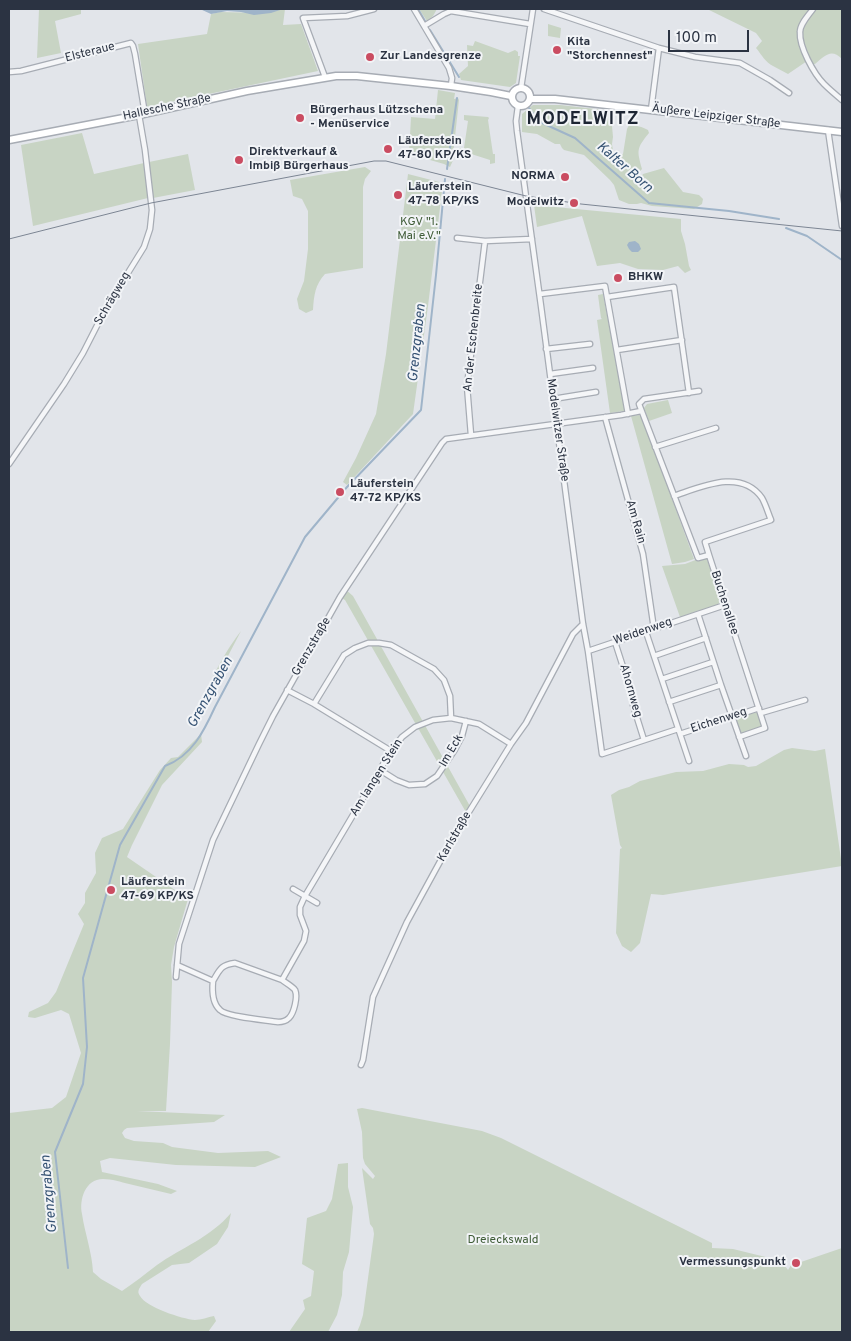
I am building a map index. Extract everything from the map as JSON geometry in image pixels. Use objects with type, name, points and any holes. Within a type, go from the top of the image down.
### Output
[{"type":"street","points":[[374,9],[347,16],[303,18],[325,77],[357,76],[451,86],[511,96]]},
{"type":"street","points":[[414,9],[448,68],[452,78],[451,86]]},
{"type":"street","points":[[521,88],[532,9]]},
{"type":"street","points":[[544,9],[660,48],[740,64],[770,80],[789,93]]},
{"type":"street","points":[[813,9],[800,30],[802,47],[812,67],[824,84],[842,100]]},
{"type":"street","points":[[424,26],[442,11],[456,11],[530,24]]},
{"type":"street","name":"Elsteraue","points":[[9,72],[21,71],[131,43],[135,54],[142,114]]},
{"type":"street","points":[[651,110],[660,48]]},
{"type":"street","name":"Hallesche Straße","points":[[9,140],[247,91],[325,77]]},
{"type":"street","points":[[521,88],[527,90],[530,99],[526,105],[518,106],[513,102],[511,96],[516,90],[521,88]]},
{"type":"street","name":"Äußere Leipziger Straße","points":[[530,99],[555,99],[842,132]]},
{"type":"street","name":"Modelwitzer Straße","points":[[518,106],[517,131],[602,754]]},
{"type":"street","name":"Schrägweg","points":[[9,464],[64,384],[83,353],[105,310],[144,247],[150,229],[152,210],[142,114]]},
{"type":"street","points":[[828,130],[842,226]]},
{"type":"street","points":[[457,238],[485,241],[532,239]]},
{"type":"street","name":"An der Eschenbreite","points":[[471,435],[466,386],[485,241]]},
{"type":"street","points":[[540,294],[605,286],[628,414]]},
{"type":"street","points":[[606,297],[674,287],[689,393]]},
{"type":"street","points":[[617,350],[682,340]]},
{"type":"street","points":[[546,349],[590,344]]},
{"type":"street","points":[[550,374],[593,368]]},
{"type":"street","points":[[641,411],[639,404],[644,400],[699,391]]},
{"type":"street","points":[[553,399],[596,392]]},
{"type":"street","name":"Grenzstraße","points":[[176,976],[180,944],[213,840],[259,744],[287,690],[340,597],[442,443],[446,439],[641,411]]},
{"type":"street","name":"Buchenallee","points":[[641,411],[698,558],[708,555],[766,728],[739,737]]},
{"type":"street","name":"Am Rain","points":[[605,417],[644,554],[654,628]]},
{"type":"street","points":[[655,447],[716,428]]},
{"type":"street","points":[[674,496],[719,482],[737,482],[749,486],[761,497],[771,520],[705,542],[708,555]]},
{"type":"street","name":"Weidenweg","points":[[588,651],[725,605]]},
{"type":"street","points":[[698,614],[746,756]]},
{"type":"street","name":"Karlstraße","points":[[360,1065],[363,1060],[373,997],[407,922],[454,836],[526,723],[573,634],[583,624]]},
{"type":"street","points":[[646,632],[689,762]]},
{"type":"street","points":[[654,656],[706,638]]},
{"type":"street","name":"Ahornweg","points":[[615,642],[634,700],[632,705],[644,740]]},
{"type":"street","points":[[314,704],[344,655],[368,643],[379,643],[391,645],[434,669],[444,680],[450,696],[451,718]]},
{"type":"street","points":[[662,679],[714,662]]},
{"type":"street","points":[[669,702],[721,685]]},
{"type":"street","points":[[287,690],[314,704],[390,751]]},
{"type":"street","name":"Eichenweg","points":[[680,734],[732,717],[805,700]]},
{"type":"street","name":"Am langen Stein","points":[[282,980],[304,941],[306,931],[300,915],[300,906],[390,751],[402,737],[415,727],[433,720],[451,718],[479,724],[511,744]]},
{"type":"street","name":"Im Eck","points":[[380,770],[396,780],[409,785],[425,784],[437,776],[454,751],[462,736],[466,721]]},
{"type":"street","name":"Eichenweg","points":[[602,754],[678,729]]},
{"type":"street","points":[[293,889],[317,903]]},
{"type":"street","points":[[235,963],[282,980],[294,990],[296,999],[290,1017],[278,1022],[229,1014],[220,1010],[214,1000],[213,981],[220,968],[235,963]]},
{"type":"street","points":[[177,965],[213,981]]},
{"type":"green space","points":[[39,9],[81,9],[81,14],[55,21],[61,53],[37,58]]},
{"type":"green space","points":[[285,9],[283,25],[301,24],[318,71],[147,107],[138,44],[207,34],[211,14],[220,12],[260,13]]},
{"type":"green space","points":[[419,9],[437,9],[427,21]]},
{"type":"green space","points":[[707,9],[842,9],[842,59],[835,54],[828,54],[815,64],[812,64],[810,59],[788,74],[770,65],[762,56],[756,48],[762,41],[756,33]]},
{"type":"green space","points":[[548,24],[561,28],[560,38],[548,36]]},
{"type":"green space","points":[[475,41],[508,53],[515,50],[518,52],[518,56],[520,56],[516,83],[510,87],[461,80],[459,74],[468,66],[467,45],[473,46]]},
{"type":"green space","points":[[438,90],[455,93],[454,99],[458,98],[459,100],[453,155],[455,156],[450,167],[409,154],[411,117],[435,119]]},
{"type":"green space","points":[[533,105],[560,105],[605,110],[611,115],[613,151],[618,155],[623,154],[629,125],[639,126],[648,130],[649,133],[639,150],[642,169],[636,181],[639,181],[643,174],[664,168],[683,192],[699,195],[703,199],[702,204],[694,209],[652,206],[641,203],[629,204],[619,200],[614,185],[584,155],[564,150],[560,144],[555,144],[537,134],[522,132],[522,114]]},
{"type":"green space","points":[[464,115],[489,118],[495,163],[490,164],[490,160],[460,152],[459,148],[464,148],[468,121],[464,120]]},
{"type":"green space","points":[[82,133],[94,174],[144,163],[148,198],[33,226],[21,145]]},
{"type":"green space","points":[[188,154],[195,190],[153,198],[149,162]]},
{"type":"green space","points":[[365,167],[371,171],[365,179],[363,187],[363,268],[325,274],[316,290],[313,310],[306,313],[299,309],[297,299],[304,281],[308,249],[308,211],[302,199],[293,196],[290,180]]},
{"type":"green space","name":"KGV \"1. Mai e.V.\"","points":[[408,174],[443,183],[413,414],[347,485],[343,482],[376,414],[386,354]]},
{"type":"green space","points":[[534,205],[681,219],[681,231],[691,270],[685,273],[678,266],[663,270],[638,269],[620,263],[597,266],[582,216],[537,227]]},
{"type":"green space","points":[[603,294],[625,408],[624,411],[610,413],[597,320],[602,319],[598,295]]},
{"type":"green space","points":[[668,400],[672,413],[649,421],[644,408],[647,404]]},
{"type":"green space","points":[[639,415],[642,417],[694,559],[672,564],[631,416]]},
{"type":"green space","points":[[706,556],[721,601],[717,605],[680,617],[662,566],[685,564]]},
{"type":"green space","points":[[345,589],[353,596],[471,808],[467,814],[345,600],[340,597]]},
{"type":"green space","points":[[241,631],[205,700],[207,691],[220,664]]},
{"type":"green space","points":[[754,712],[758,713],[763,725],[760,728],[743,734],[740,732],[736,721],[737,717]]},
{"type":"green space","points":[[201,734],[202,742],[162,785],[127,857],[188,899],[174,947],[171,965],[170,1044],[166,1111],[137,1111],[225,1115],[214,1122],[127,1128],[122,1133],[125,1138],[134,1141],[163,1143],[172,1147],[218,1153],[268,1151],[281,1157],[255,1167],[176,1165],[110,1158],[100,1161],[102,1172],[158,1184],[177,1191],[171,1194],[103,1179],[92,1182],[85,1191],[81,1208],[93,1272],[122,1291],[166,1259],[205,1236],[231,1213],[228,1227],[217,1244],[189,1263],[172,1265],[142,1284],[138,1291],[140,1296],[149,1304],[173,1315],[195,1320],[214,1316],[216,1321],[208,1332],[9,1332],[9,1113],[52,1108],[66,1097],[81,1053],[69,1014],[61,1010],[35,1018],[28,1017],[29,1012],[48,1003],[56,992],[84,924],[78,914],[85,903],[85,893],[96,873],[95,853],[102,838],[123,829],[160,770],[171,758],[178,757]]},
{"type":"green space","points":[[792,748],[815,751],[825,749],[842,866],[663,895],[651,894],[640,943],[631,952],[622,946],[616,933],[620,849],[622,848],[611,795],[640,781],[676,772],[703,771],[729,764],[748,767],[756,766],[784,750]]},
{"type":"green space","name":"Dreieckswald","points":[[362,1108],[482,1131],[501,1138],[712,1243],[712,1248],[733,1249],[786,1262],[785,1266],[788,1270],[793,1262],[799,1266],[801,1262],[842,1248],[842,1332],[357,1332],[363,1315],[374,1234],[370,1224],[362,1168],[373,1179],[375,1176],[365,1164],[363,1158],[362,1132],[357,1109]]},
{"type":"green space","points":[[348,1163],[348,1187],[353,1207],[349,1252],[343,1272],[342,1295],[337,1315],[328,1332],[289,1332],[305,1309],[303,1300],[311,1296],[314,1271],[302,1264],[307,1218],[326,1211],[332,1199],[338,1164]]},
{"type":"water","points":[[200,9],[283,9],[254,15],[227,11],[211,14]]},
{"type":"water","points":[[635,241],[641,249],[638,252],[632,252],[627,245],[629,242]]},
{"type":"waterway","name":"Grenzgraben","points":[[418,9],[425,21]]},
{"type":"waterway","name":"Grenzgraben","points":[[430,30],[459,77]]},
{"type":"waterway","name":"Grenzgraben","points":[[447,169],[457,98]]},
{"type":"waterway","name":"Kalter Born","points":[[529,108],[540,122],[575,138],[649,203],[729,211],[779,219]]},
{"type":"waterway","name":"Grenzgraben","points":[[68,1268],[55,1152],[83,1084],[87,1047],[83,978],[120,845],[165,766],[183,756],[201,734],[305,537],[347,487],[421,410],[445,179]]},
{"type":"waterway","name":"Kalter Born","points":[[786,228],[807,236],[842,260]]},
{"type":"tram line","points":[[9,239],[151,203],[374,161],[386,161],[526,196],[581,204],[842,231]]},
{"type":"place","name":"Kita \"Storchennest\"","points":[[557,50]]},
{"type":"place","name":"Zur Landesgrenze","points":[[370,57]]},
{"type":"place","name":"Bürgerhaus Lützschena - Menüservice","points":[[300,118]]},
{"type":"place","name":"Läuferstein 47-80 KP/KS","points":[[388,149]]},
{"type":"place","name":"Direktverkauf & Imbiß Bürgerhaus","points":[[239,160]]},
{"type":"place","name":"NORMA","points":[[565,177]]},
{"type":"place","name":"Läuferstein 47-78 KP/KS","points":[[398,195]]},
{"type":"place","name":"Modelwitz","points":[[574,203]]},
{"type":"place","name":"BHKW","points":[[618,278]]},
{"type":"place","name":"Läuferstein 47-72 KP/KS","points":[[340,492]]},
{"type":"place","name":"Läuferstein 47-69 KP/KS","points":[[111,890]]},
{"type":"place","name":"Vermessungspunkt","points":[[796,1263]]},
{"type":"district","name":"MODELWITZ","points":[[583,120]]}]
